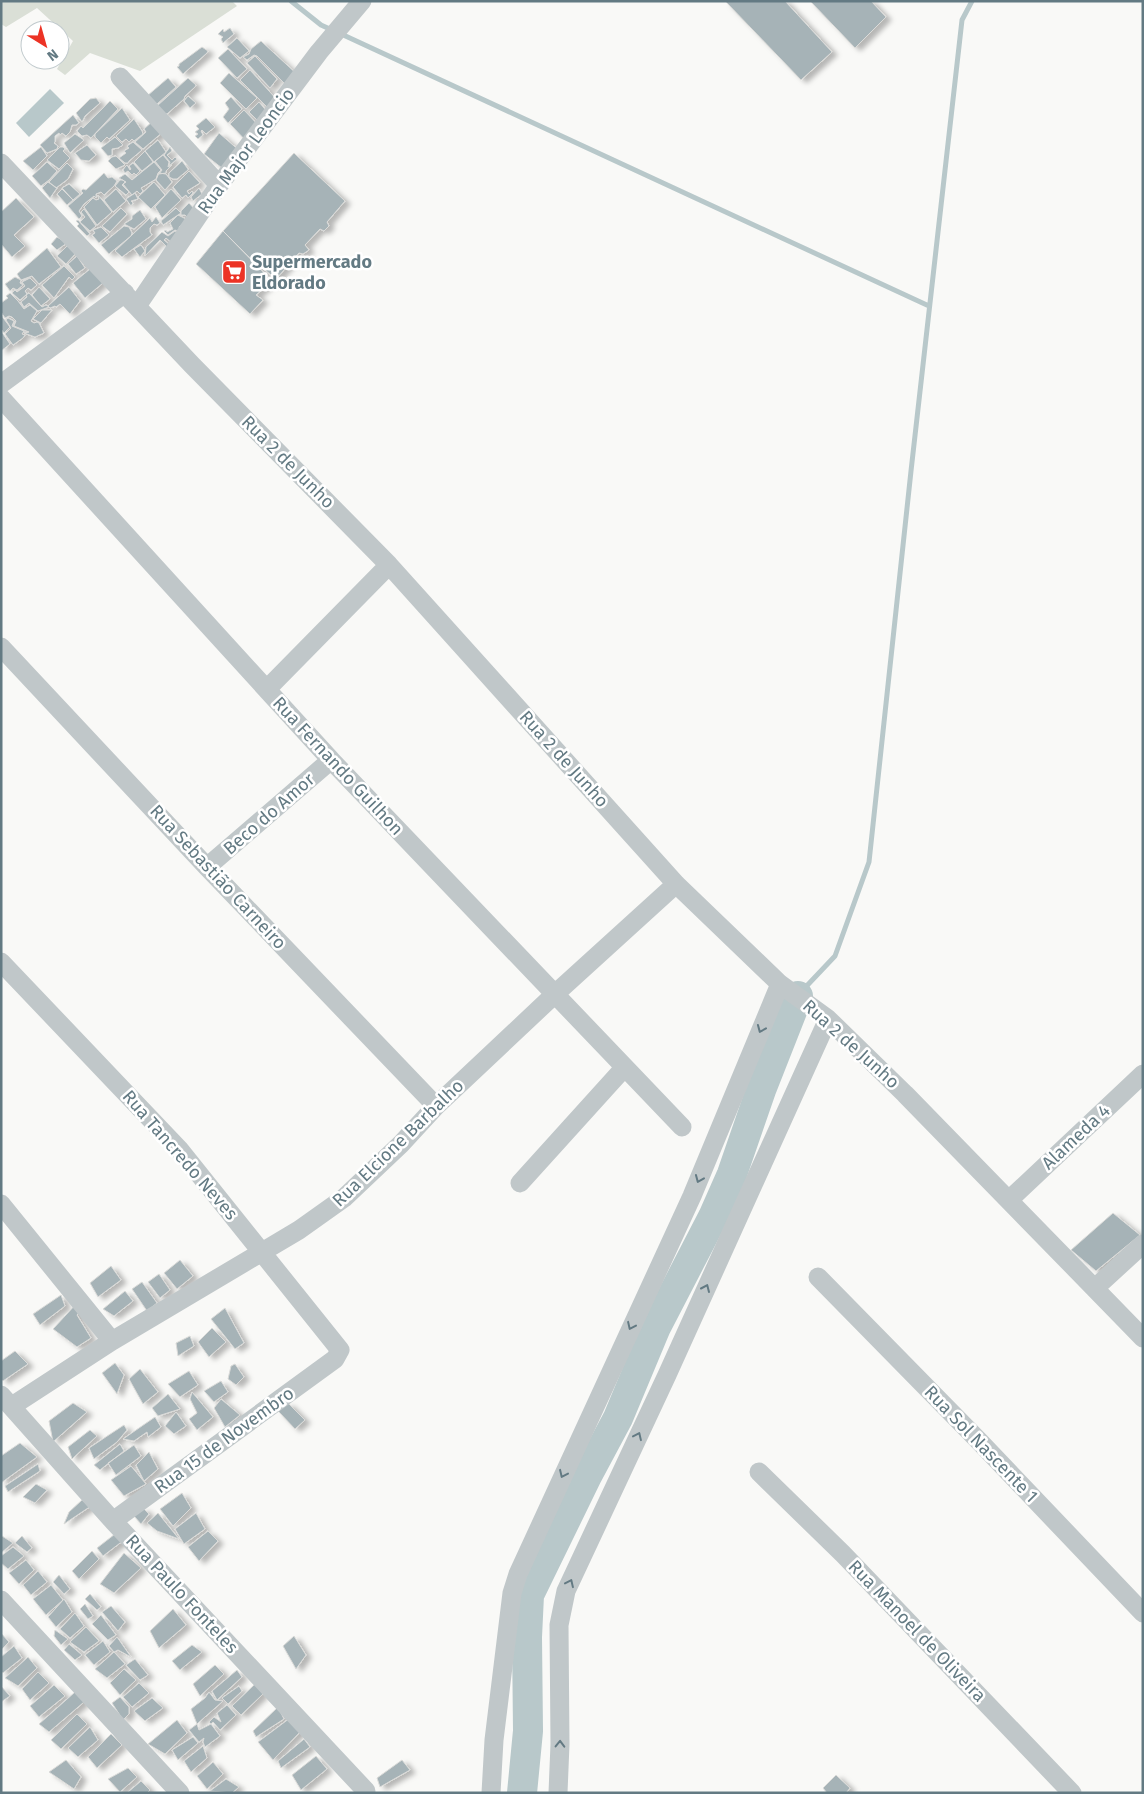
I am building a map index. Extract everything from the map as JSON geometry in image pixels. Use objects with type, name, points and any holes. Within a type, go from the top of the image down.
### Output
[{"type":"street","name":"Rua Major Leoncio","points":[[1,384],[131,300],[319,52],[357,8]]},
{"type":"street","points":[[120,77],[219,185]]},
{"type":"street","name":"Rua 2 de Junho","points":[[1,163],[192,365],[389,565],[676,884],[780,984],[828,1019],[1010,1200],[1143,1338]]},
{"type":"street","name":"Rua Fernando Guilhon","points":[[1,398],[332,760],[682,1127]]},
{"type":"street","points":[[267,689],[389,565]]},
{"type":"street","name":"Rua Sebastião Carneiro","points":[[1,647],[207,867],[436,1106]]},
{"type":"street","name":"Beco do Amor","points":[[207,867],[332,760]]},
{"type":"street","name":"Rua Elcione Barbalho","points":[[6,1400],[112,1341],[299,1230],[344,1198],[401,1144],[436,1106],[676,884]]},
{"type":"street","name":"Rua Tancredo Neves","points":[[1,962],[179,1149],[340,1350],[335,1359]]},
{"type":"street","points":[[491,1793],[494,1740],[512,1593],[518,1574],[692,1196],[780,984]]},
{"type":"street","points":[[558,1793],[560,1744],[559,1625],[566,1591],[671,1366],[828,1019]]},
{"type":"street","points":[[520,1183],[624,1068]]},
{"type":"street","name":"Alameda 4","points":[[1010,1200],[1143,1074]]},
{"type":"street","points":[[1,1204],[112,1341]]},
{"type":"street","points":[[1095,1288],[1143,1244]]},
{"type":"street","name":"Rua Sol Nascente 1","points":[[818,1277],[980,1442],[1143,1613]]},
{"type":"street","name":"Rua 15 de Novembro","points":[[113,1521],[335,1359]]},
{"type":"street","name":"Rua Paulo Fonteles","points":[[6,1400],[113,1521],[366,1791]]},
{"type":"street","name":"Rua Manoel de Oliveira","points":[[760,1472],[844,1554],[1072,1793]]},
{"type":"street","points":[[1,1600],[180,1793]]},
{"type":"shaded area","points":[[1,1],[232,1],[237,6],[140,71],[90,53],[65,75],[58,70],[70,70],[70,46],[73,41],[70,38],[70,20],[50,20],[37,8],[6,27],[1,24]]},
{"type":"shaded area","points":[[50,89],[64,103],[29,137],[16,123]]},
{"type":"building","points":[[725,1],[785,1],[832,52],[801,80]]},
{"type":"building","points":[[810,1],[871,1],[886,17],[855,48]]},
{"type":"building","points":[[230,28],[234,34],[223,43],[221,39],[223,37],[218,34],[223,29],[224,32]]},
{"type":"building","points":[[237,38],[249,51],[240,58],[227,47]]},
{"type":"building","points":[[261,41],[299,76],[289,88],[257,56],[254,55],[247,60],[243,57],[249,54],[251,49]]},
{"type":"building","points":[[202,47],[208,51],[207,53],[183,74],[177,67],[179,64]]},
{"type":"building","points":[[228,49],[247,69],[237,78],[218,58]]},
{"type":"building","points":[[255,56],[277,79],[270,88],[247,63]]},
{"type":"building","points":[[250,70],[279,102],[271,111],[240,80]]},
{"type":"building","points":[[229,73],[257,98],[246,109],[220,83]]},
{"type":"building","points":[[168,78],[176,87],[157,104],[147,96]]},
{"type":"building","points":[[188,78],[196,85],[195,87],[167,114],[162,113],[157,106]]},
{"type":"building","points":[[188,96],[196,103],[190,108],[184,101]]},
{"type":"building","points":[[231,97],[242,109],[228,123],[223,117],[229,109],[225,103]]},
{"type":"building","points":[[96,98],[100,103],[85,116],[82,122],[76,113],[90,99]]},
{"type":"building","points":[[110,101],[118,109],[91,138],[87,135],[82,136],[77,131],[81,126],[83,128]]},
{"type":"building","points":[[259,102],[269,114],[260,123],[249,112]]},
{"type":"building","points":[[122,108],[130,120],[109,139],[107,137],[101,143],[95,137],[95,134]]},
{"type":"building","points":[[244,110],[260,127],[248,143],[230,124]]},
{"type":"building","points":[[73,115],[79,123],[72,125],[70,132],[66,136],[59,133],[55,136],[54,143],[58,146],[57,149],[47,153],[40,145]]},
{"type":"building","points":[[206,118],[215,127],[206,134],[202,130],[203,135],[198,139],[195,136],[198,134],[195,132],[199,129],[196,126]]},
{"type":"building","points":[[134,119],[143,134],[134,141],[132,139],[129,142],[126,139],[122,142],[116,136]]},
{"type":"building","points":[[154,120],[164,131],[143,149],[135,142],[146,132],[144,129]]},
{"type":"building","points":[[219,133],[241,152],[227,172],[204,154]]},
{"type":"building","points":[[75,134],[84,140],[70,153],[64,143]]},
{"type":"building","points":[[115,137],[123,145],[112,149],[112,155],[108,156],[101,148]]},
{"type":"building","points":[[158,140],[166,152],[154,162],[145,151]]},
{"type":"building","points":[[133,142],[142,150],[128,163],[125,163],[119,158],[126,153],[124,151],[129,148],[127,146]]},
{"type":"building","points":[[87,145],[96,155],[89,161],[81,160],[75,153]]},
{"type":"building","points":[[41,147],[47,156],[33,170],[23,161]]},
{"type":"building","points":[[60,147],[65,149],[63,151],[70,158],[59,169],[47,160]]},
{"type":"building","points":[[170,147],[172,151],[167,155],[172,160],[175,157],[177,159],[169,166],[170,162],[164,155]]},
{"type":"building","points":[[145,151],[153,162],[142,171],[134,162]]},
{"type":"building","points":[[294,153],[345,201],[327,222],[329,226],[324,231],[320,229],[305,245],[309,250],[303,254],[299,253],[276,279],[249,257],[223,231]]},
{"type":"building","points":[[163,155],[169,162],[168,167],[172,165],[166,173],[159,174],[162,170],[155,161]]},
{"type":"building","points":[[116,156],[125,165],[116,169],[108,161]]},
{"type":"building","points":[[182,161],[188,170],[177,179],[169,177],[169,173]]},
{"type":"building","points":[[47,162],[57,171],[41,186],[32,176]]},
{"type":"building","points":[[154,162],[161,170],[156,179],[141,188],[143,191],[140,194],[137,191],[132,195],[123,184],[126,182],[119,178],[125,174],[132,180]]},
{"type":"building","points":[[67,163],[73,169],[68,179],[56,188],[49,182]]},
{"type":"building","points":[[133,163],[140,171],[136,175],[134,173],[132,175],[128,171],[125,173],[123,170],[125,167],[127,165],[130,170],[129,166]]},
{"type":"building","points":[[189,171],[200,183],[187,191],[189,194],[192,191],[193,193],[188,198],[186,195],[182,198],[173,187]]},
{"type":"building","points":[[104,173],[108,178],[112,177],[117,181],[104,195],[101,192],[96,194],[96,198],[94,196],[84,204],[79,211],[82,216],[79,219],[68,206],[83,193],[81,191],[83,189],[86,190]]},
{"type":"building","points":[[159,173],[166,174],[172,182],[165,190],[156,180]]},
{"type":"building","points":[[120,180],[125,182],[122,185],[129,192],[126,195],[115,186]]},
{"type":"building","points":[[48,182],[57,188],[50,198],[42,188]]},
{"type":"building","points":[[154,182],[165,195],[151,209],[138,197]]},
{"type":"building","points":[[69,184],[80,194],[73,200],[62,188]]},
{"type":"building","points":[[199,188],[202,194],[193,201],[191,197]]},
{"type":"building","points":[[62,189],[73,200],[67,205],[57,194]]},
{"type":"building","points":[[116,189],[126,201],[113,212],[104,200]]},
{"type":"building","points":[[171,189],[181,200],[162,218],[155,207]]},
{"type":"building","points":[[135,193],[138,199],[131,201],[133,203],[131,206],[126,199]]},
{"type":"building","points":[[98,195],[112,212],[97,225],[84,207],[93,198],[99,199]]},
{"type":"building","points":[[16,198],[34,217],[14,235],[25,246],[12,257],[1,244],[1,212]]},
{"type":"building","points":[[189,203],[197,212],[191,221],[185,215],[181,215],[181,211]]},
{"type":"building","points":[[121,208],[127,214],[110,232],[102,226]]},
{"type":"building","points":[[176,208],[181,213],[163,225],[161,221]]},
{"type":"building","points":[[84,209],[96,226],[90,231],[80,222],[85,217],[81,212]]},
{"type":"building","points":[[140,210],[146,219],[134,229],[124,224],[132,219],[132,216]]},
{"type":"building","points":[[178,215],[188,220],[179,227],[180,229],[168,235],[164,231],[166,230],[167,232],[173,229],[170,223]]},
{"type":"building","points":[[156,217],[160,223],[154,224],[150,228],[152,235],[122,257],[115,251],[150,218],[152,222]]},
{"type":"building","points":[[78,220],[90,234],[87,236],[77,226],[79,224],[76,221]]},
{"type":"building","points":[[124,226],[129,227],[132,233],[131,236],[109,254],[101,245]]},
{"type":"building","points":[[101,227],[109,235],[99,243],[92,235],[95,233],[93,230]]},
{"type":"building","points":[[175,231],[180,234],[172,243],[166,238],[164,240],[170,245],[168,248],[160,240],[145,256],[146,247],[162,232],[168,236]]},
{"type":"building","name":"Supermercado Eldorado","points":[[223,231],[272,281],[256,295],[263,300],[250,314],[196,264]]},
{"type":"building","points":[[57,237],[67,243],[57,250],[51,244]]},
{"type":"building","points":[[69,244],[76,253],[66,264],[57,256]]},
{"type":"building","points":[[141,245],[145,251],[140,257],[134,249]]},
{"type":"building","points":[[47,248],[61,267],[39,284],[32,276],[21,280],[17,274]]},
{"type":"building","points":[[77,256],[85,268],[76,274],[68,264]]},
{"type":"building","points":[[64,266],[75,277],[72,280],[69,277],[54,298],[42,285]]},
{"type":"building","points":[[90,269],[103,283],[85,298],[73,283]]},
{"type":"building","points":[[15,277],[21,280],[20,283],[23,285],[17,290],[13,288],[10,291],[5,284]]},
{"type":"building","points":[[30,278],[37,285],[31,290],[28,288],[25,291],[27,294],[20,300],[12,293],[25,286],[22,282]]},
{"type":"building","points":[[39,287],[50,299],[41,306],[32,295]]},
{"type":"building","points":[[69,287],[80,301],[70,314],[60,304],[50,308],[48,306]]},
{"type":"building","points":[[10,293],[24,309],[30,305],[37,311],[31,321],[39,323],[44,333],[35,337],[24,333],[29,332],[14,326],[16,321],[12,317],[5,318],[1,312],[1,303],[8,298],[6,296]]},
{"type":"building","points":[[29,293],[42,307],[46,305],[49,307],[38,311],[29,303],[24,307],[21,302]]},
{"type":"building","points":[[42,310],[52,310],[41,323],[33,319]]},
{"type":"building","points":[[1,315],[10,327],[4,333],[1,329]]},
{"type":"building","points":[[8,318],[14,321],[12,326],[24,331],[22,334],[25,335],[13,345],[5,334],[11,328],[6,320]]},
{"type":"building","points":[[1,331],[10,344],[1,351]]},
{"type":"building","points":[[1113,1213],[1140,1235],[1096,1271],[1071,1250]]},
{"type":"building","points":[[180,1260],[193,1276],[177,1289],[164,1273]]},
{"type":"building","points":[[111,1266],[121,1280],[98,1297],[90,1283]]},
{"type":"building","points":[[159,1274],[170,1290],[160,1298],[148,1282]]},
{"type":"building","points":[[142,1282],[157,1303],[147,1311],[132,1289]]},
{"type":"building","points":[[125,1291],[133,1301],[114,1316],[103,1309]]},
{"type":"building","points":[[61,1295],[65,1306],[40,1325],[33,1314]]},
{"type":"building","points":[[76,1304],[82,1309],[77,1315],[91,1338],[77,1347],[53,1329]]},
{"type":"building","points":[[225,1308],[244,1343],[235,1349],[211,1319]]},
{"type":"building","points":[[212,1328],[226,1342],[209,1357],[198,1342]]},
{"type":"building","points":[[190,1336],[194,1346],[178,1356],[176,1343]]},
{"type":"building","points":[[15,1351],[28,1364],[3,1381],[1,1379],[1,1361]]},
{"type":"building","points":[[115,1363],[124,1375],[117,1394],[102,1373]]},
{"type":"building","points":[[235,1364],[244,1377],[236,1385],[228,1379],[231,1366]]},
{"type":"building","points":[[140,1369],[158,1392],[143,1404],[129,1379]]},
{"type":"building","points":[[189,1371],[198,1385],[180,1397],[168,1384]]},
{"type":"building","points":[[221,1381],[228,1392],[214,1402],[204,1391]]},
{"type":"building","points":[[192,1392],[213,1417],[197,1430],[189,1419],[197,1413],[190,1399]]},
{"type":"building","points":[[168,1394],[180,1409],[158,1416],[152,1408]]},
{"type":"building","points":[[221,1399],[240,1415],[225,1427],[214,1408]]},
{"type":"building","points":[[73,1403],[87,1412],[53,1442],[49,1421]]},
{"type":"building","points":[[288,1403],[305,1420],[295,1429],[278,1411]]},
{"type":"building","points":[[176,1412],[186,1426],[174,1434],[165,1426]]},
{"type":"building","points":[[155,1417],[161,1427],[148,1437],[147,1432],[134,1441],[123,1439]]},
{"type":"building","points":[[124,1425],[127,1430],[117,1442],[94,1459],[89,1448]]},
{"type":"building","points":[[90,1430],[97,1436],[72,1459],[68,1447]]},
{"type":"building","points":[[20,1443],[37,1457],[1,1483],[1,1456]]},
{"type":"building","points":[[120,1444],[124,1451],[100,1470],[94,1465]]},
{"type":"building","points":[[134,1445],[141,1456],[116,1475],[108,1463]]},
{"type":"building","points":[[149,1452],[158,1469],[144,1481],[136,1465]]},
{"type":"building","points":[[38,1464],[40,1471],[8,1492],[5,1486]]},
{"type":"building","points":[[131,1466],[146,1484],[124,1496],[111,1480]]},
{"type":"building","points":[[36,1484],[47,1490],[35,1503],[23,1497]]},
{"type":"building","points":[[182,1493],[191,1508],[173,1526],[160,1509]]},
{"type":"building","points":[[82,1500],[91,1506],[64,1524],[69,1512]]},
{"type":"building","points":[[143,1508],[149,1514],[141,1524],[134,1516]]},
{"type":"building","points":[[158,1513],[179,1539],[157,1531],[147,1523]]},
{"type":"building","points":[[196,1513],[205,1529],[184,1544],[175,1529]]},
{"type":"building","points":[[208,1531],[218,1541],[199,1561],[188,1547]]},
{"type":"building","points":[[115,1534],[124,1540],[103,1556],[97,1548]]},
{"type":"building","points":[[22,1536],[32,1548],[27,1552],[15,1543]]},
{"type":"building","points":[[1,1537],[13,1543],[1,1553]]},
{"type":"building","points":[[13,1547],[24,1556],[8,1569],[1,1563],[1,1556]]},
{"type":"building","points":[[92,1551],[99,1559],[79,1579],[72,1571]]},
{"type":"building","points":[[124,1553],[141,1568],[114,1593],[100,1584]]},
{"type":"building","points":[[26,1560],[34,1570],[19,1584],[9,1573]]},
{"type":"building","points":[[38,1571],[47,1582],[31,1595],[23,1585]]},
{"type":"building","points":[[59,1575],[70,1589],[64,1594],[53,1582]]},
{"type":"building","points":[[51,1585],[63,1600],[46,1615],[33,1599]]},
{"type":"building","points":[[90,1594],[101,1607],[97,1610],[85,1599]]},
{"type":"building","points":[[64,1599],[72,1612],[56,1627],[48,1617]]},
{"type":"building","points":[[85,1604],[93,1616],[88,1619],[80,1609]]},
{"type":"building","points":[[111,1606],[125,1622],[118,1631],[102,1612]]},
{"type":"building","points":[[173,1609],[186,1625],[159,1648],[150,1631]]},
{"type":"building","points":[[75,1613],[84,1626],[70,1638],[60,1629]]},
{"type":"building","points":[[101,1615],[116,1635],[108,1640],[92,1624]]},
{"type":"building","points":[[86,1627],[99,1641],[84,1652],[70,1642]]},
{"type":"building","points":[[55,1630],[68,1639],[61,1645],[54,1636]]},
{"type":"building","points":[[1,1633],[9,1642],[1,1650]]},
{"type":"building","points":[[294,1636],[306,1655],[296,1669],[283,1646]]},
{"type":"building","points":[[117,1637],[131,1657],[118,1650],[114,1652],[109,1646]]},
{"type":"building","points":[[103,1641],[110,1652],[94,1665],[85,1655]]},
{"type":"building","points":[[69,1644],[82,1655],[75,1660],[64,1650]]},
{"type":"building","points":[[192,1645],[202,1652],[180,1670],[172,1661]]},
{"type":"building","points":[[14,1646],[22,1658],[3,1673],[1,1672],[1,1657]]},
{"type":"building","points":[[114,1652],[125,1664],[107,1678],[95,1669]]},
{"type":"building","points":[[28,1657],[37,1668],[18,1686],[5,1678]]},
{"type":"building","points":[[135,1659],[148,1675],[140,1680],[126,1665]]},
{"type":"building","points":[[215,1665],[224,1674],[200,1696],[193,1684]]},
{"type":"building","points":[[124,1669],[136,1680],[120,1695],[110,1683]]},
{"type":"building","points":[[237,1670],[242,1677],[217,1700],[212,1691]]},
{"type":"building","points":[[38,1672],[49,1683],[30,1700],[22,1689]]},
{"type":"building","points":[[139,1683],[149,1693],[132,1707],[123,1697]]},
{"type":"building","points":[[255,1684],[263,1694],[241,1715],[232,1706]]},
{"type":"building","points":[[54,1685],[65,1696],[39,1717],[30,1706]]},
{"type":"building","points":[[1,1686],[10,1696],[1,1702]]},
{"type":"building","points":[[239,1686],[242,1691],[228,1704],[222,1698]]},
{"type":"building","points":[[75,1692],[84,1702],[49,1732],[39,1724]]},
{"type":"building","points":[[209,1692],[215,1700],[223,1701],[197,1724],[191,1709],[205,1698]]},
{"type":"building","points":[[120,1697],[129,1707],[129,1714],[123,1720],[112,1703]]},
{"type":"building","points":[[152,1698],[163,1708],[145,1721],[134,1711]]},
{"type":"building","points":[[227,1705],[236,1715],[220,1730],[213,1722],[211,1724],[209,1722],[214,1717],[221,1722],[217,1713]]},
{"type":"building","points":[[278,1707],[284,1719],[256,1737],[253,1731]]},
{"type":"building","points":[[77,1714],[87,1724],[61,1749],[51,1740]]},
{"type":"building","points":[[290,1718],[302,1730],[273,1760],[258,1742]]},
{"type":"building","points":[[177,1720],[187,1733],[165,1754],[148,1744]]},
{"type":"building","points":[[197,1724],[199,1730],[211,1724],[220,1736],[205,1747],[204,1738],[199,1742],[189,1730]]},
{"type":"building","points":[[90,1727],[98,1740],[78,1757],[68,1748]]},
{"type":"building","points":[[111,1734],[122,1745],[97,1768],[88,1757]]},
{"type":"building","points":[[193,1737],[198,1743],[178,1760],[172,1750]]},
{"type":"building","points":[[304,1739],[310,1747],[281,1768],[278,1761]]},
{"type":"building","points":[[203,1746],[207,1758],[191,1772],[184,1761]]},
{"type":"building","points":[[316,1756],[327,1769],[301,1790],[292,1775]]},
{"type":"building","points":[[66,1760],[81,1777],[74,1789],[49,1772]]},
{"type":"building","points":[[402,1760],[410,1770],[380,1787],[377,1778]]},
{"type":"building","points":[[213,1762],[223,1774],[207,1789],[197,1776]]},
{"type":"building","points":[[128,1768],[137,1777],[120,1792],[108,1779]]},
{"type":"building","points":[[836,1775],[850,1788],[846,1793],[827,1793],[823,1788]]},
{"type":"building","points":[[226,1779],[239,1787],[232,1793],[210,1791]]},
{"type":"building","points":[[141,1781],[150,1790],[147,1793],[127,1793]]},
{"type":"waterway","points":[[291,1],[321,25],[332,30]]},
{"type":"waterway","points":[[800,993],[835,956],[869,862],[962,20],[972,1]]},
{"type":"waterway","points":[[339,33],[929,306]]},
{"type":"waterway","points":[[522,1793],[528,1731],[527,1637],[529,1595],[587,1476],[618,1418],[656,1327],[713,1217],[732,1174],[761,1090],[798,996]]},
{"type":"place","name":"Supermercado Eldorado","points":[[234,272]]}]
